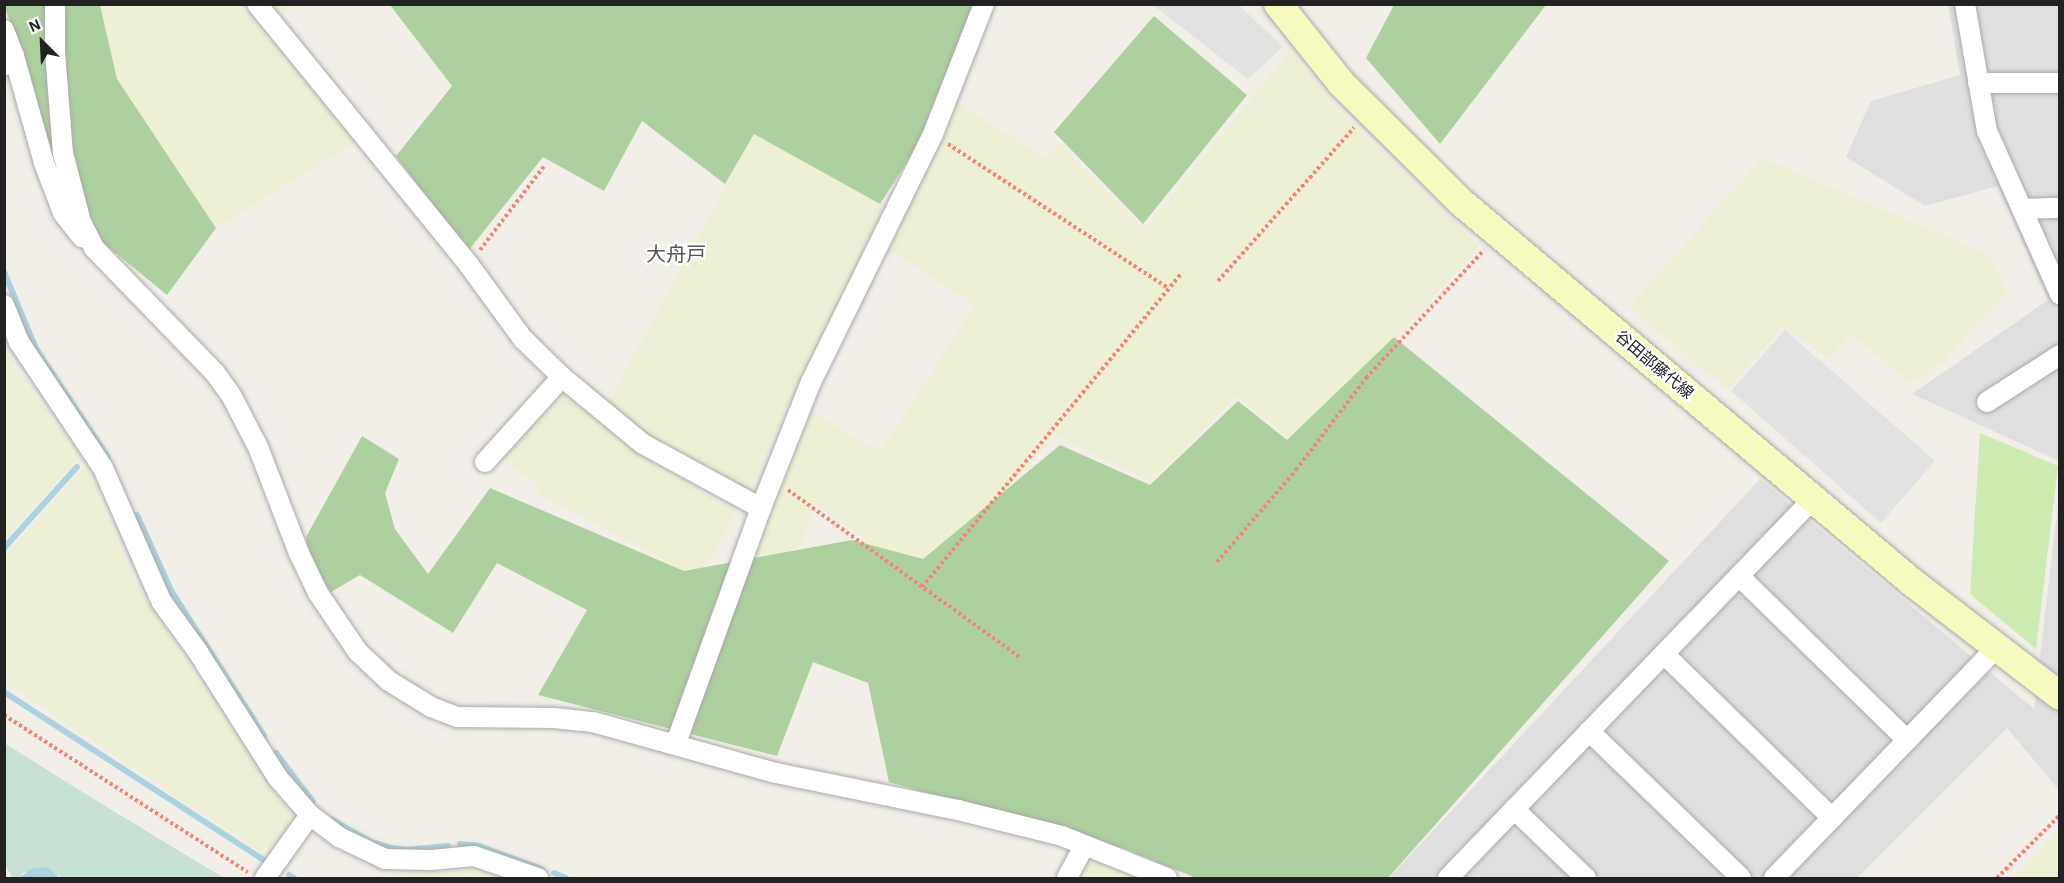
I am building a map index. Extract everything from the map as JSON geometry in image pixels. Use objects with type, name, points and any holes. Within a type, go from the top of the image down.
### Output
[{"type":"main road","name":"谷田部藤代線","points":[[1278,4],[1341,83],[1369,113],[1407,152],[1497,233],[1813,500],[1996,648],[2060,696]]},
{"type":"street","points":[[55,4],[55,52],[63,153],[81,222],[94,248]]},
{"type":"street","points":[[257,4],[469,265],[523,339],[562,377],[643,444],[761,508]]},
{"type":"street","points":[[676,743],[761,508],[816,373],[933,134],[984,4]]},
{"type":"street","points":[[1965,4],[1987,130],[2060,294]]},
{"type":"street","points":[[4,30],[9,62],[63,213],[72,228],[215,373],[231,395],[254,437],[318,593],[358,652],[389,681],[431,706],[457,717],[554,718],[593,722],[676,743],[776,773],[958,810],[1062,836],[1167,879]]},
{"type":"street","points":[[1978,83],[2060,83]]},
{"type":"street","points":[[2022,209],[2060,208]]},
{"type":"street","points":[[4,305],[19,342],[103,468],[161,601],[204,662],[278,778],[310,816],[339,837],[385,859],[431,860],[474,856],[538,879]]},
{"type":"street","points":[[1987,402],[2060,355]]},
{"type":"street","points":[[485,462],[562,377]]},
{"type":"street","points":[[1448,879],[1813,500]]},
{"type":"street","points":[[1739,576],[1907,740]]},
{"type":"street","points":[[1774,879],[1996,648]]},
{"type":"street","points":[[1664,654],[1832,818]]},
{"type":"street","points":[[1589,731],[1741,879]]},
{"type":"street","points":[[1514,809],[1586,879]]},
{"type":"street","points":[[257,875],[310,816]]},
{"type":"street","points":[[1067,879],[1084,846]]},
{"type":"path","points":[[1218,281],[1369,113]]},
{"type":"path","points":[[933,134],[1168,288]]},
{"type":"path","points":[[469,265],[545,165]]},
{"type":"path","points":[[1217,562],[1296,470],[1366,378],[1497,233]]},
{"type":"path","points":[[922,587],[1182,273]]},
{"type":"path","points":[[772,480],[1021,658]]},
{"type":"path","points":[[4,715],[257,875]]},
{"type":"path","points":[[1997,879],[2060,815]]},
{"type":"shaded area","points":[[1153,5],[1239,5],[1283,47],[1248,79]]},
{"type":"shaded area","points":[[1948,5],[2059,5],[2059,461],[1912,394],[2048,300],[1998,186],[1925,206],[1846,157],[1871,101],[1960,75]]},
{"type":"shaded area","points":[[1785,330],[1935,461],[1881,523],[1731,391]]},
{"type":"shaded area","points":[[1760,479],[2034,709],[2059,496],[2059,790],[2007,728],[1857,878],[1389,878]]},
{"type":"green space","points":[[104,4],[239,5],[357,141],[216,228],[117,79],[100,7]]},
{"type":"green space","points":[[4,5],[100,5],[117,79],[216,228],[167,295],[73,218],[56,179],[25,64]]},
{"type":"green space","points":[[266,5],[296,5],[280,18]]},
{"type":"green space","points":[[390,5],[973,5],[925,134],[880,204],[754,134],[725,184],[642,121],[604,191],[543,157],[468,251],[396,156],[452,86]]},
{"type":"green space","points":[[1394,5],[1546,5],[1440,144],[1366,58]]},
{"type":"green space","points":[[1154,16],[1247,95],[1143,224],[1054,132]]},
{"type":"green space","points":[[1290,51],[1348,118],[1479,246],[1301,448],[1237,396],[1150,482],[1056,435],[920,581],[816,504],[773,615],[738,607],[809,411],[880,452],[975,305],[889,249],[956,102],[1047,159],[1059,143],[1144,230]]},
{"type":"green space","points":[[754,134],[886,208],[814,349],[752,484],[742,492],[645,438],[607,405]]},
{"type":"green space","points":[[1762,158],[1988,254],[2007,291],[1941,363],[1911,383],[1851,334],[1828,359],[1784,326],[1727,389],[1629,307]]},
{"type":"green space","points":[[1394,337],[1669,561],[1388,878],[1196,878],[1123,848],[889,782],[868,683],[813,662],[777,756],[538,695],[587,610],[497,563],[453,633],[360,575],[331,592],[311,564],[306,537],[362,436],[399,459],[385,493],[395,529],[428,574],[490,488],[684,571],[852,540],[923,559],[1060,445],[1150,485],[1238,401],[1287,440]]},
{"type":"green space","points":[[5,345],[17,371],[81,455],[5,539]]},
{"type":"green space","points":[[558,390],[659,465],[736,512],[707,567],[684,571],[538,493],[535,482],[500,459]]},
{"type":"green space","points":[[1980,433],[2058,466],[2036,649],[1970,594]]},
{"type":"green space","points":[[86,464],[134,581],[292,817],[282,841],[260,852],[5,682],[5,556]]},
{"type":"green space","points":[[4,743],[224,878],[60,878],[60,876],[24,872],[19,878],[12,877],[5,865]]},
{"type":"green space","points":[[2059,830],[2059,878],[2013,878]]},
{"type":"green space","points":[[1091,858],[1147,878],[1073,878]]},
{"type":"green space","points":[[476,869],[501,878],[402,878],[405,875]]},
{"type":"water","points":[[47,867],[60,878],[19,878],[31,869]]},
{"type":"waterway","points":[[4,272],[36,349],[108,457]]},
{"type":"waterway","points":[[4,548],[77,467]]},
{"type":"waterway","points":[[137,515],[172,592],[264,736]]},
{"type":"waterway","points":[[4,692],[264,860]]},
{"type":"waterway","points":[[276,753],[313,802]]},
{"type":"waterway","points":[[333,820],[371,842],[392,848],[406,850],[448,846]]},
{"type":"waterway","points":[[460,844],[479,846],[542,869]]},
{"type":"waterway","points":[[554,873],[566,878]]},
{"type":"waterway","points":[[289,875],[294,878]]},
{"type":"district","name":"大舟戸","points":[[676,255]]}]
